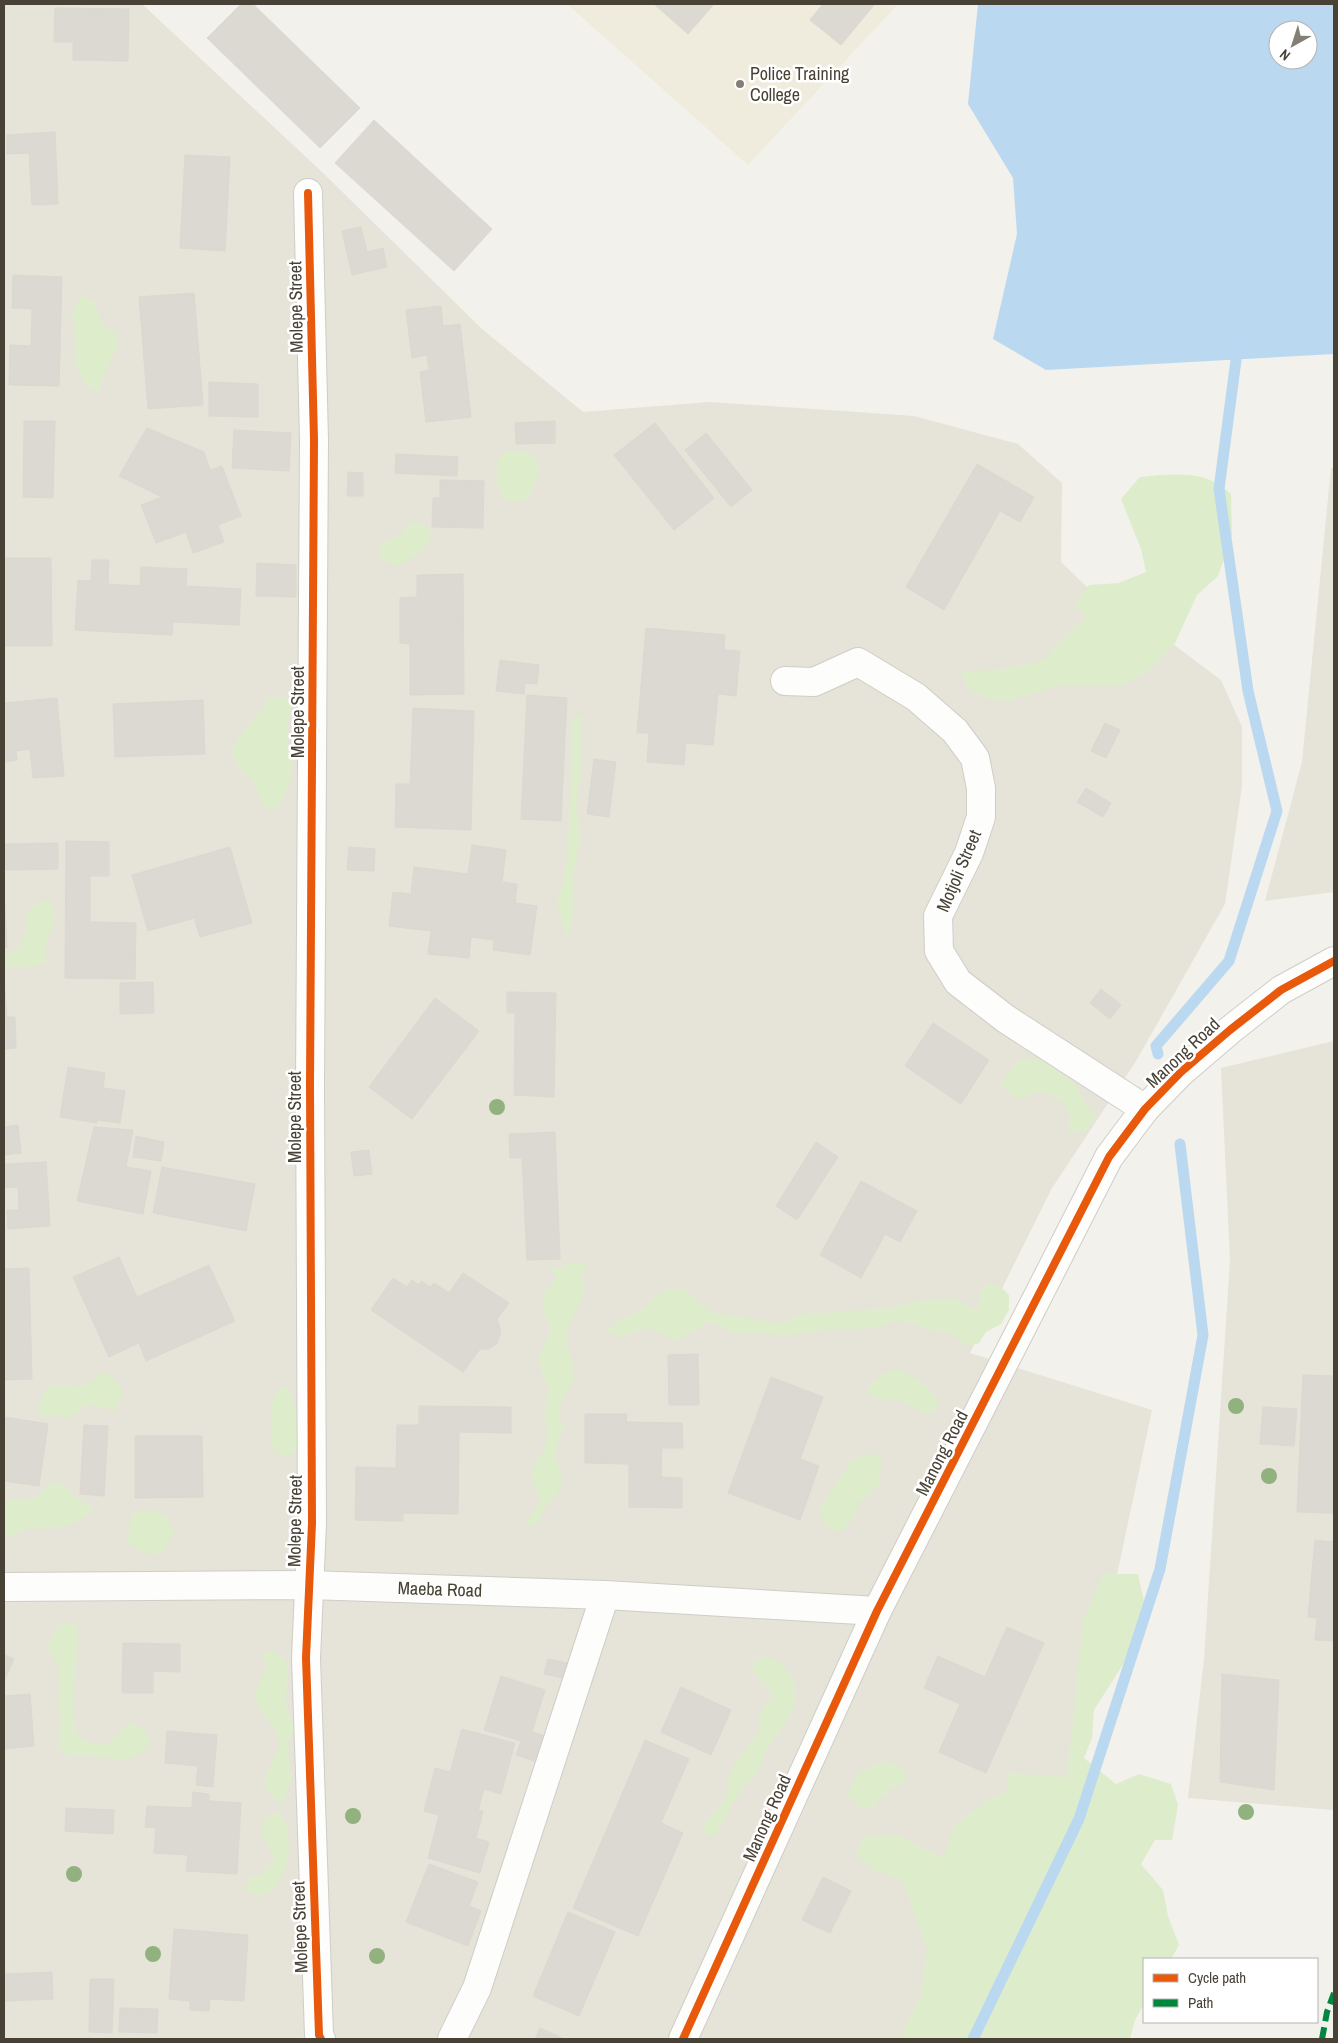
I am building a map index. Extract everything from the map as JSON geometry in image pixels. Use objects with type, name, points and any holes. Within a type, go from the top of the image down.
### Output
[{"type":"street","name":"Molepe Street","points":[[308,193],[314,440],[310,1124],[312,1523],[306,1658],[319,2035],[321,2039]]},
{"type":"street","name":"Motjoli Street","points":[[785,681],[814,682],[858,662],[916,697],[955,731],[975,758],[981,788],[981,817],[969,853],[938,916],[939,951],[958,982],[1006,1019],[1145,1109]]},
{"type":"street","name":"Manong Road","points":[[684,2039],[877,1611],[1109,1157],[1145,1109],[1181,1072],[1230,1030],[1282,990],[1334,961]]},
{"type":"street","name":"Maeba Road","points":[[4,1587],[309,1585],[605,1595],[877,1611]]},
{"type":"street","points":[[452,2039],[477,1988],[605,1595]]},
{"type":"shaded area","points":[[4,4],[142,4],[322,172],[482,329],[583,412],[709,402],[914,416],[1018,444],[1062,483],[1061,562],[1117,616],[1153,629],[1221,680],[1242,727],[1242,786],[1225,904],[1136,1061],[1052,1188],[970,1353],[1152,1410],[1069,1800],[933,2039],[4,2039]]},
{"type":"shaded area","name":"Police Training College","points":[[567,4],[898,4],[748,165]]},
{"type":"shaded area","points":[[1331,468],[1334,468],[1334,892],[1265,901],[1302,762]]},
{"type":"shaded area","points":[[1334,1041],[1334,1810],[1188,1798],[1204,1659],[1230,1260],[1221,1068]]},
{"type":"green space","points":[[86,297],[94,301],[102,325],[113,330],[119,342],[97,393],[86,383],[76,365],[75,327],[72,315],[79,298]]},
{"type":"green space","points":[[515,451],[525,452],[532,456],[540,470],[530,495],[521,502],[504,500],[497,479],[499,456]]},
{"type":"green space","points":[[1189,475],[1206,478],[1231,494],[1232,535],[1218,576],[1197,595],[1175,643],[1147,671],[1123,686],[1057,686],[1009,701],[988,699],[966,686],[961,671],[1000,670],[1045,660],[1059,643],[1086,617],[1074,604],[1089,585],[1119,583],[1146,572],[1141,549],[1121,499],[1140,477]]},
{"type":"green space","points":[[413,521],[430,528],[431,535],[426,546],[415,556],[397,566],[386,562],[379,556],[382,543],[400,536]]},
{"type":"green space","points":[[270,698],[291,699],[287,734],[292,768],[290,782],[284,795],[277,807],[272,811],[260,803],[256,786],[236,764],[232,748]]},
{"type":"green space","points":[[575,716],[582,717],[582,765],[576,804],[581,835],[574,870],[572,926],[566,936],[557,900],[562,888],[567,855],[572,767],[571,725]]},
{"type":"green space","points":[[43,901],[52,903],[55,918],[46,941],[46,964],[16,968],[4,967],[4,955],[16,950],[23,940],[26,928],[26,915],[34,905]]},
{"type":"green space","points":[[1030,1057],[1047,1063],[1077,1086],[1083,1100],[1097,1116],[1084,1132],[1068,1132],[1070,1116],[1066,1106],[1053,1095],[1039,1092],[1015,1099],[1000,1084],[1017,1062]]},
{"type":"green space","points":[[568,1262],[584,1263],[587,1269],[581,1279],[584,1293],[580,1305],[569,1324],[566,1337],[574,1375],[573,1383],[563,1398],[560,1409],[560,1417],[564,1428],[558,1442],[556,1457],[561,1474],[561,1487],[558,1494],[542,1512],[532,1528],[527,1521],[540,1502],[532,1475],[535,1464],[546,1445],[548,1433],[545,1424],[545,1407],[548,1387],[542,1373],[539,1357],[549,1334],[549,1327],[542,1304],[544,1295],[556,1277],[550,1268],[561,1268]]},
{"type":"green space","points":[[988,1283],[1002,1288],[1009,1295],[1009,1310],[1001,1324],[986,1332],[979,1343],[969,1346],[948,1332],[933,1331],[900,1320],[877,1327],[831,1329],[783,1336],[767,1333],[735,1334],[721,1326],[708,1322],[678,1341],[662,1333],[645,1329],[621,1337],[606,1331],[622,1318],[638,1313],[669,1288],[684,1289],[712,1313],[782,1323],[804,1314],[891,1308],[918,1301],[940,1299],[955,1298],[974,1310],[979,1308],[981,1290]]},
{"type":"green space","points":[[900,1369],[922,1382],[935,1396],[939,1402],[932,1413],[920,1412],[899,1399],[882,1401],[868,1394],[869,1386],[882,1374]]},
{"type":"green space","points":[[105,1371],[116,1380],[122,1390],[119,1405],[114,1411],[91,1405],[84,1407],[67,1419],[57,1415],[41,1417],[39,1413],[40,1400],[51,1385],[80,1386],[90,1383]]},
{"type":"green space","points":[[287,1386],[293,1399],[303,1440],[294,1453],[284,1458],[272,1447],[271,1415],[274,1397],[278,1391]]},
{"type":"green space","points":[[871,1453],[883,1458],[880,1469],[880,1483],[858,1504],[854,1518],[840,1532],[827,1527],[819,1510],[852,1459]]},
{"type":"green space","points":[[60,1482],[76,1498],[90,1505],[93,1510],[79,1521],[71,1524],[55,1528],[29,1529],[4,1539],[4,1505],[13,1499],[35,1497],[48,1485]]},
{"type":"green space","points":[[138,1511],[158,1512],[166,1517],[174,1536],[168,1542],[164,1553],[145,1553],[128,1543],[131,1516]]},
{"type":"green space","points":[[1104,1574],[1138,1574],[1145,1606],[1136,1644],[1094,1710],[1092,1738],[1084,1758],[1116,1784],[1139,1774],[1171,1784],[1178,1805],[1172,1840],[1155,1840],[1141,1864],[1163,1890],[1168,1916],[1179,1945],[1172,1958],[1143,1958],[1143,2006],[1135,2020],[1130,2039],[899,2039],[920,1997],[927,1949],[903,1881],[872,1869],[857,1855],[862,1837],[897,1835],[944,1859],[953,1827],[986,1801],[1008,1790],[1007,1773],[1067,1777],[1083,1619]]},
{"type":"green space","points":[[65,1622],[76,1625],[78,1636],[73,1704],[77,1730],[82,1741],[98,1744],[110,1742],[127,1724],[137,1725],[147,1731],[150,1741],[143,1751],[134,1757],[114,1759],[81,1755],[70,1757],[59,1746],[61,1721],[58,1697],[60,1676],[57,1662],[49,1654],[49,1648],[50,1639],[54,1632]]},
{"type":"green space","points":[[273,1651],[286,1660],[288,1679],[285,1699],[294,1729],[288,1743],[291,1780],[282,1805],[270,1795],[264,1784],[279,1746],[278,1733],[258,1706],[254,1692],[266,1670],[263,1654]]},
{"type":"green space","points":[[763,1656],[779,1662],[790,1675],[795,1686],[794,1706],[785,1725],[766,1752],[758,1770],[737,1796],[715,1836],[704,1833],[705,1823],[724,1802],[728,1789],[729,1773],[759,1732],[760,1715],[771,1697],[769,1688],[752,1671],[756,1660]]},
{"type":"green space","points":[[886,1761],[898,1765],[905,1772],[905,1783],[886,1793],[872,1809],[857,1805],[848,1794],[858,1775],[872,1766]]},
{"type":"green space","points":[[279,1812],[284,1820],[289,1838],[288,1858],[282,1877],[274,1888],[261,1896],[245,1891],[249,1878],[265,1872],[273,1864],[272,1852],[261,1834],[264,1819]]},
{"type":"water","points":[[978,4],[1334,4],[1334,354],[1046,370],[993,339],[1017,234],[1013,178],[968,104]]},
{"type":"building","points":[[241,4],[253,4],[360,108],[320,148],[207,38]]},
{"type":"building","points":[[654,4],[714,4],[688,34]]},
{"type":"building","points":[[823,4],[874,5],[841,45],[810,20]]},
{"type":"building","points":[[55,8],[129,9],[128,61],[73,60],[73,42],[54,42]]},
{"type":"building","points":[[374,120],[492,229],[454,271],[335,163]]},
{"type":"building","points":[[55,132],[58,204],[32,205],[29,153],[7,154],[7,135]]},
{"type":"building","points":[[185,155],[230,157],[225,251],[180,248]]},
{"type":"building","points":[[361,227],[367,252],[383,248],[387,267],[352,275],[342,231]]},
{"type":"building","points":[[13,275],[62,277],[59,386],[9,385],[10,345],[31,346],[32,309],[12,308]]},
{"type":"building","points":[[194,293],[203,405],[148,409],[139,297]]},
{"type":"building","points":[[441,306],[443,326],[460,324],[471,417],[426,422],[420,372],[429,370],[427,355],[412,358],[406,310]]},
{"type":"building","points":[[209,382],[258,384],[258,417],[209,416]]},
{"type":"building","points":[[24,421],[55,421],[53,498],[23,497]]},
{"type":"building","points":[[555,421],[555,443],[516,444],[515,423]]},
{"type":"building","points":[[655,423],[714,498],[674,530],[614,455]]},
{"type":"building","points":[[147,428],[204,452],[210,470],[222,466],[241,516],[218,525],[224,542],[193,553],[186,532],[156,543],[141,505],[162,497],[119,476]]},
{"type":"building","points":[[234,430],[291,433],[289,471],[232,468]]},
{"type":"building","points":[[706,433],[752,490],[731,507],[685,450]]},
{"type":"building","points":[[396,454],[458,457],[457,476],[395,473]]},
{"type":"building","points":[[977,464],[1034,497],[1020,522],[1000,511],[944,610],[906,587]]},
{"type":"building","points":[[348,472],[363,473],[363,496],[347,496]]},
{"type":"building","points":[[440,480],[484,481],[483,528],[432,527],[433,498],[440,498]]},
{"type":"building","points":[[4,558],[51,558],[52,646],[4,646]]},
{"type":"building","points":[[92,560],[109,560],[108,584],[140,586],[141,567],[187,569],[186,586],[241,589],[239,625],[173,622],[172,635],[75,630],[78,580],[91,581]]},
{"type":"building","points":[[257,563],[296,565],[296,597],[256,596]]},
{"type":"building","points":[[463,574],[464,694],[410,695],[410,644],[400,643],[400,598],[417,597],[417,575]]},
{"type":"building","points":[[646,628],[725,635],[724,650],[740,651],[736,696],[718,694],[713,745],[686,743],[684,765],[647,762],[649,733],[637,733]]},
{"type":"building","points":[[500,660],[539,665],[537,684],[525,683],[524,694],[496,691]]},
{"type":"building","points":[[527,695],[567,698],[561,821],[521,819]]},
{"type":"building","points":[[57,698],[64,776],[33,778],[30,749],[16,751],[17,760],[4,762],[4,703]]},
{"type":"building","points":[[203,700],[205,754],[115,757],[113,704]]},
{"type":"building","points":[[413,708],[474,711],[471,830],[395,827],[396,784],[410,784]]},
{"type":"building","points":[[1105,723],[1120,730],[1106,758],[1091,751]]},
{"type":"building","points":[[594,759],[616,762],[609,817],[587,814]]},
{"type":"building","points":[[1086,788],[1111,803],[1103,817],[1077,802]]},
{"type":"building","points":[[66,841],[109,842],[109,876],[90,876],[90,922],[136,923],[135,979],[65,978]]},
{"type":"building","points":[[58,843],[58,869],[6,870],[5,844]]},
{"type":"building","points":[[472,845],[506,850],[502,882],[517,884],[515,903],[537,906],[530,955],[493,950],[494,940],[471,937],[469,958],[428,954],[431,931],[389,926],[393,892],[411,894],[414,867],[468,874]]},
{"type":"building","points":[[230,847],[252,923],[200,937],[194,918],[148,931],[132,875]]},
{"type":"building","points":[[349,847],[375,849],[374,871],[347,870]]},
{"type":"building","points":[[4,890],[7,948],[4,948]]},
{"type":"building","points":[[4,978],[7,1017],[15,1017],[16,1048],[4,1049]]},
{"type":"building","points":[[153,982],[154,1013],[120,1014],[120,983]]},
{"type":"building","points":[[1101,989],[1121,1005],[1110,1019],[1090,1003]]},
{"type":"building","points":[[507,992],[556,993],[554,1097],[514,1095],[515,1013],[507,1013]]},
{"type":"building","points":[[435,998],[479,1031],[412,1119],[369,1087]]},
{"type":"building","points":[[933,1023],[989,1060],[961,1104],[905,1066]]},
{"type":"building","points":[[68,1067],[105,1073],[103,1088],[125,1091],[120,1123],[97,1120],[97,1123],[60,1117]]},
{"type":"building","points":[[18,1125],[21,1153],[4,1155],[4,1127]]},
{"type":"building","points":[[94,1127],[133,1130],[126,1167],[151,1171],[143,1214],[77,1201]]},
{"type":"building","points":[[555,1132],[560,1259],[527,1260],[522,1158],[510,1158],[509,1134]]},
{"type":"building","points":[[136,1136],[164,1142],[161,1161],[133,1157]]},
{"type":"building","points":[[816,1142],[838,1157],[797,1220],[776,1206]]},
{"type":"building","points":[[369,1150],[372,1174],[354,1176],[351,1152]]},
{"type":"building","points":[[46,1162],[50,1226],[8,1229],[7,1210],[19,1210],[18,1187],[6,1188],[5,1164]]},
{"type":"building","points":[[162,1167],[255,1184],[246,1231],[153,1213]]},
{"type":"building","points":[[861,1181],[917,1211],[900,1242],[885,1234],[861,1278],[820,1255]]},
{"type":"building","points":[[119,1257],[137,1297],[209,1265],[235,1321],[146,1361],[139,1343],[109,1357],[73,1277]]},
{"type":"building","points":[[29,1268],[32,1379],[4,1380],[4,1269]]},
{"type":"building","points":[[463,1273],[509,1303],[497,1319],[501,1331],[497,1344],[488,1349],[480,1349],[463,1372],[371,1310],[393,1278],[407,1287],[412,1280],[419,1285],[421,1281],[430,1287],[434,1283],[449,1293]]},
{"type":"building","points":[[698,1354],[699,1405],[669,1405],[668,1355]]},
{"type":"building","points":[[1303,1375],[1334,1376],[1334,1513],[1297,1512]]},
{"type":"building","points":[[771,1377],[823,1397],[800,1459],[819,1466],[800,1520],[728,1493]]},
{"type":"building","points":[[419,1406],[511,1407],[511,1433],[459,1432],[458,1514],[403,1513],[403,1521],[355,1520],[356,1467],[396,1468],[397,1425],[419,1425]]},
{"type":"building","points":[[1263,1407],[1297,1409],[1294,1446],[1260,1444]]},
{"type":"building","points":[[585,1414],[627,1414],[626,1422],[682,1423],[683,1448],[662,1448],[661,1477],[682,1478],[682,1508],[629,1507],[629,1464],[585,1463]]},
{"type":"building","points":[[4,1417],[48,1424],[39,1486],[4,1481]]},
{"type":"building","points":[[84,1425],[108,1426],[104,1496],[80,1494]]},
{"type":"building","points":[[135,1436],[202,1436],[203,1497],[135,1498]]},
{"type":"building","points":[[1315,1540],[1334,1542],[1334,1641],[1315,1640],[1317,1618],[1308,1617]]},
{"type":"building","points":[[1007,1627],[1044,1643],[986,1773],[939,1752],[960,1704],[924,1688],[938,1656],[985,1677]]},
{"type":"building","points":[[123,1643],[180,1644],[180,1672],[153,1671],[153,1693],[122,1693]]},
{"type":"building","points":[[4,1655],[14,1659],[4,1681]]},
{"type":"building","points":[[548,1659],[571,1664],[568,1679],[544,1674]]},
{"type":"building","points":[[1222,1674],[1279,1680],[1274,1790],[1220,1782]]},
{"type":"building","points":[[501,1676],[545,1690],[532,1732],[545,1736],[537,1762],[516,1755],[521,1741],[484,1730]]},
{"type":"building","points":[[681,1687],[731,1710],[711,1755],[661,1732]]},
{"type":"building","points":[[30,1694],[34,1746],[4,1749],[4,1696]]},
{"type":"building","points":[[462,1729],[515,1743],[501,1794],[484,1789],[478,1810],[483,1811],[476,1838],[489,1842],[480,1873],[428,1858],[439,1815],[424,1811],[435,1768],[450,1772]]},
{"type":"building","points":[[167,1731],[217,1735],[213,1787],[196,1785],[198,1766],[165,1763]]},
{"type":"building","points":[[645,1740],[689,1759],[661,1823],[683,1833],[638,1936],[573,1908]]},
{"type":"building","points":[[193,1792],[209,1794],[209,1801],[241,1803],[237,1874],[186,1871],[188,1855],[154,1853],[156,1828],[145,1827],[147,1806],[192,1808]]},
{"type":"building","points":[[66,1808],[114,1810],[113,1834],[65,1831]]},
{"type":"building","points":[[429,1864],[478,1882],[469,1906],[481,1911],[468,1946],[406,1922]]},
{"type":"building","points":[[823,1877],[851,1891],[830,1933],[802,1920]]},
{"type":"building","points":[[568,1912],[615,1932],[579,2016],[533,1996]]},
{"type":"building","points":[[174,1929],[248,1935],[244,2001],[210,1999],[209,2011],[190,2010],[190,2001],[169,1999]]},
{"type":"building","points":[[52,1972],[53,1999],[4,2001],[4,1974]]},
{"type":"building","points":[[90,1979],[114,1979],[112,2033],[89,2032]]},
{"type":"building","points":[[120,2008],[158,2009],[157,2033],[119,2032]]},
{"type":"building","points":[[540,2028],[564,2039],[535,2039]]},
{"type":"waterway","points":[[1158,1054],[1156,1046],[1229,961],[1277,811],[1248,691],[1219,489],[1236,360],[1235,346]]},
{"type":"waterway","points":[[973,2039],[1079,1819],[1160,1569],[1203,1335],[1180,1144]]},
{"type":"marked path","points":[[1322,2039],[1327,2012],[1334,1993]]},
{"type":"cycle path","points":[[308,193],[314,440],[310,1085],[312,1523],[306,1658],[319,2035],[321,2039]]},
{"type":"cycle path","points":[[683,2039],[877,1611],[1109,1157],[1145,1109],[1181,1072],[1281,990],[1334,961]]},
{"type":"place","name":"Police Training College","points":[[740,84]]}]
